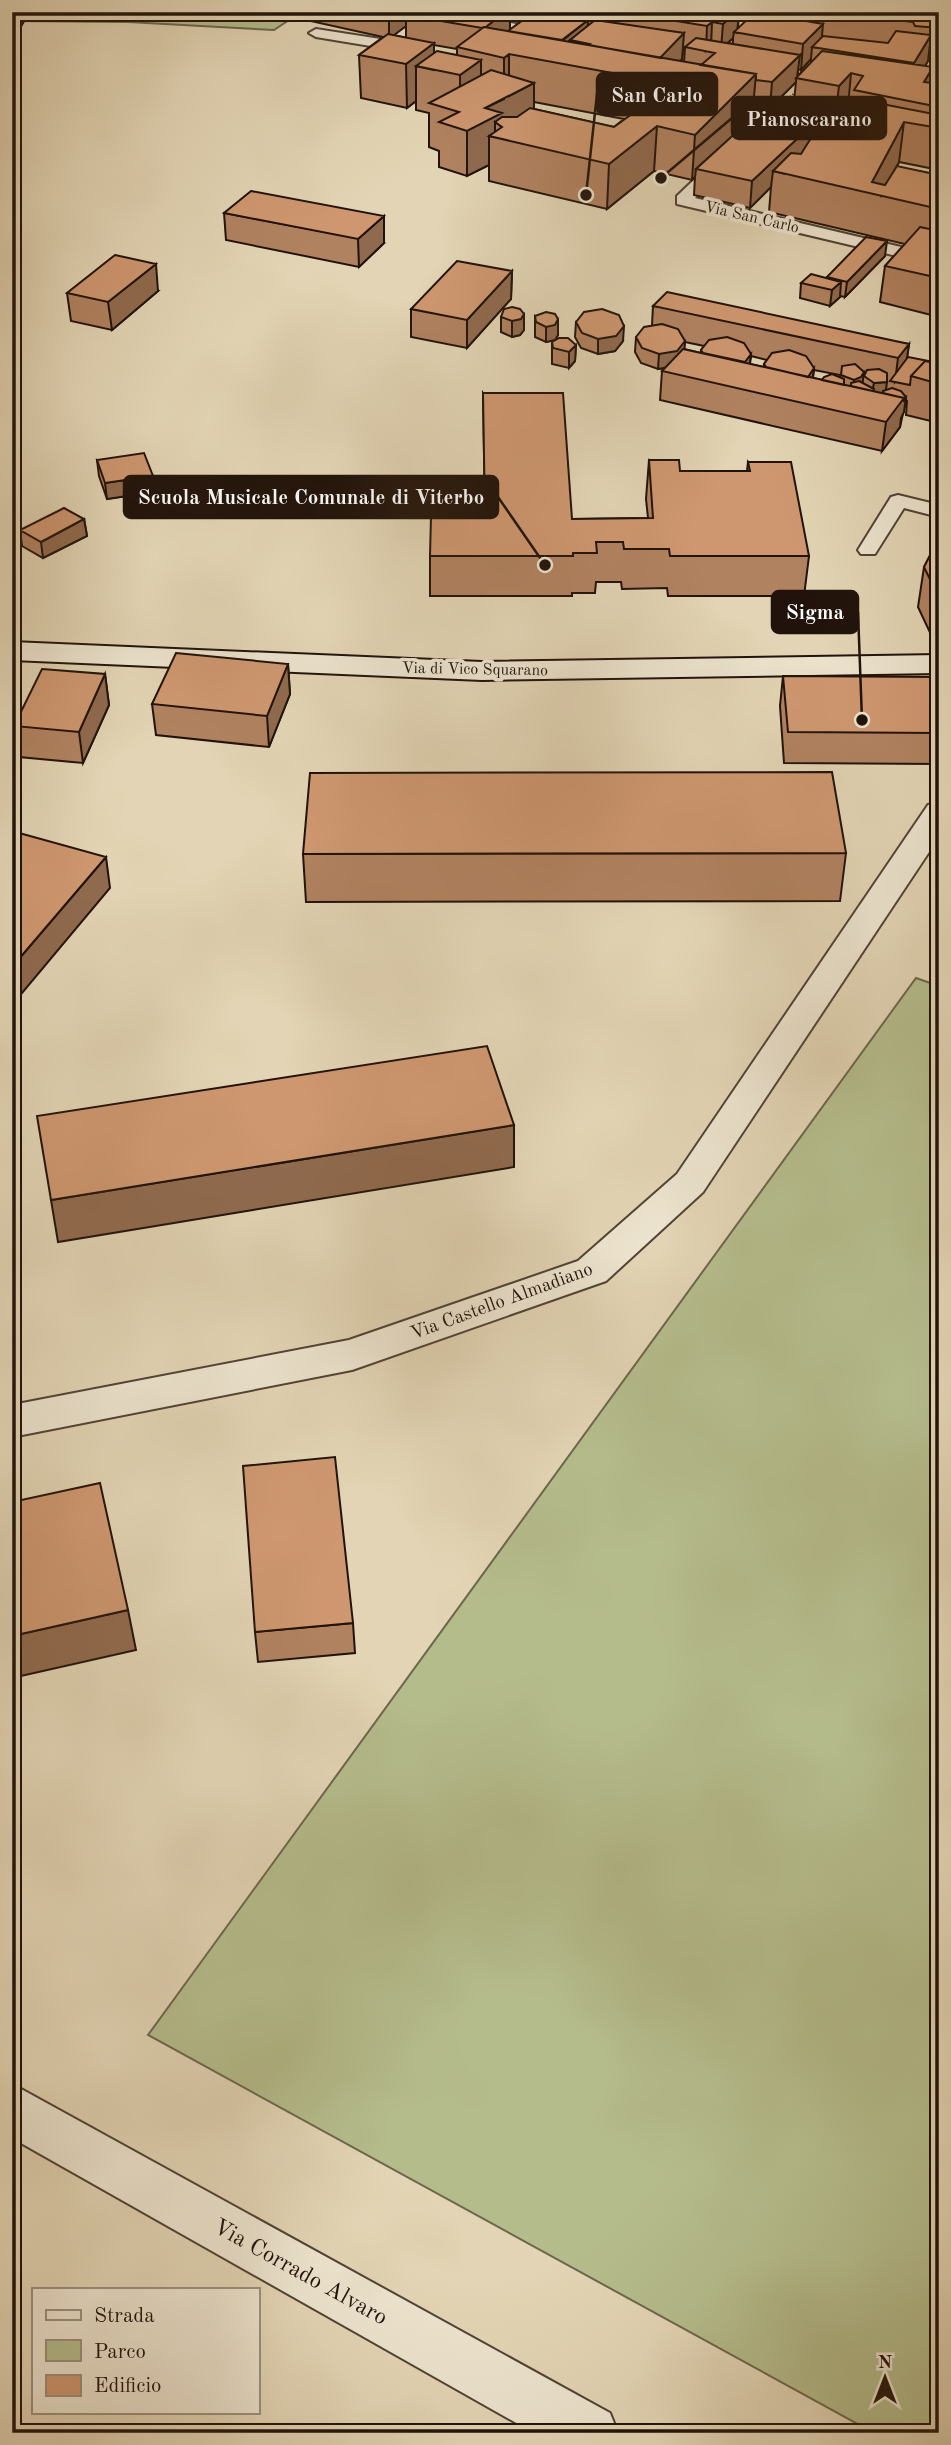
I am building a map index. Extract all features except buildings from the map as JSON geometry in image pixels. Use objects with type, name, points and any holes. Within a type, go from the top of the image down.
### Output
[{"type":"street","name":"Via di Vico Squarano","points":[[12,651],[482,671],[939,664]]},
{"type":"street","name":"Via Castello Almadiano","points":[[12,1421],[352,1355],[592,1271],[690,1183],[939,812]]},
{"type":"street","name":"Via Corrado Alvaro","points":[[12,2109],[590,2433]]},
{"type":"lane","points":[[390,45],[430,13],[567,37]]},
{"type":"lane","points":[[505,47],[527,30]]},
{"type":"lane","points":[[316,33],[429,52]]},
{"type":"lane","points":[[871,49],[939,57]]},
{"type":"lane","name":"Via San Carlo","points":[[770,116],[682,200],[939,261]]},
{"type":"lane","points":[[868,550],[898,501],[939,511]]},
{"type":"path","points":[[770,116],[802,87]]},
{"type":"green space","points":[[12,12],[301,12],[274,30],[128,22],[12,21]]},
{"type":"green space","points":[[916,978],[939,986],[939,2433],[874,2433],[148,2035]]},
{"type":"place","name":"Pianoscarano","points":[[661,178]]},
{"type":"place","name":"San Carlo","points":[[586,195]]},
{"type":"place","name":"Scuola Musicale Comunale di Viterbo","points":[[545,565]]},
{"type":"place","name":"Sigma","points":[[862,720]]}]
